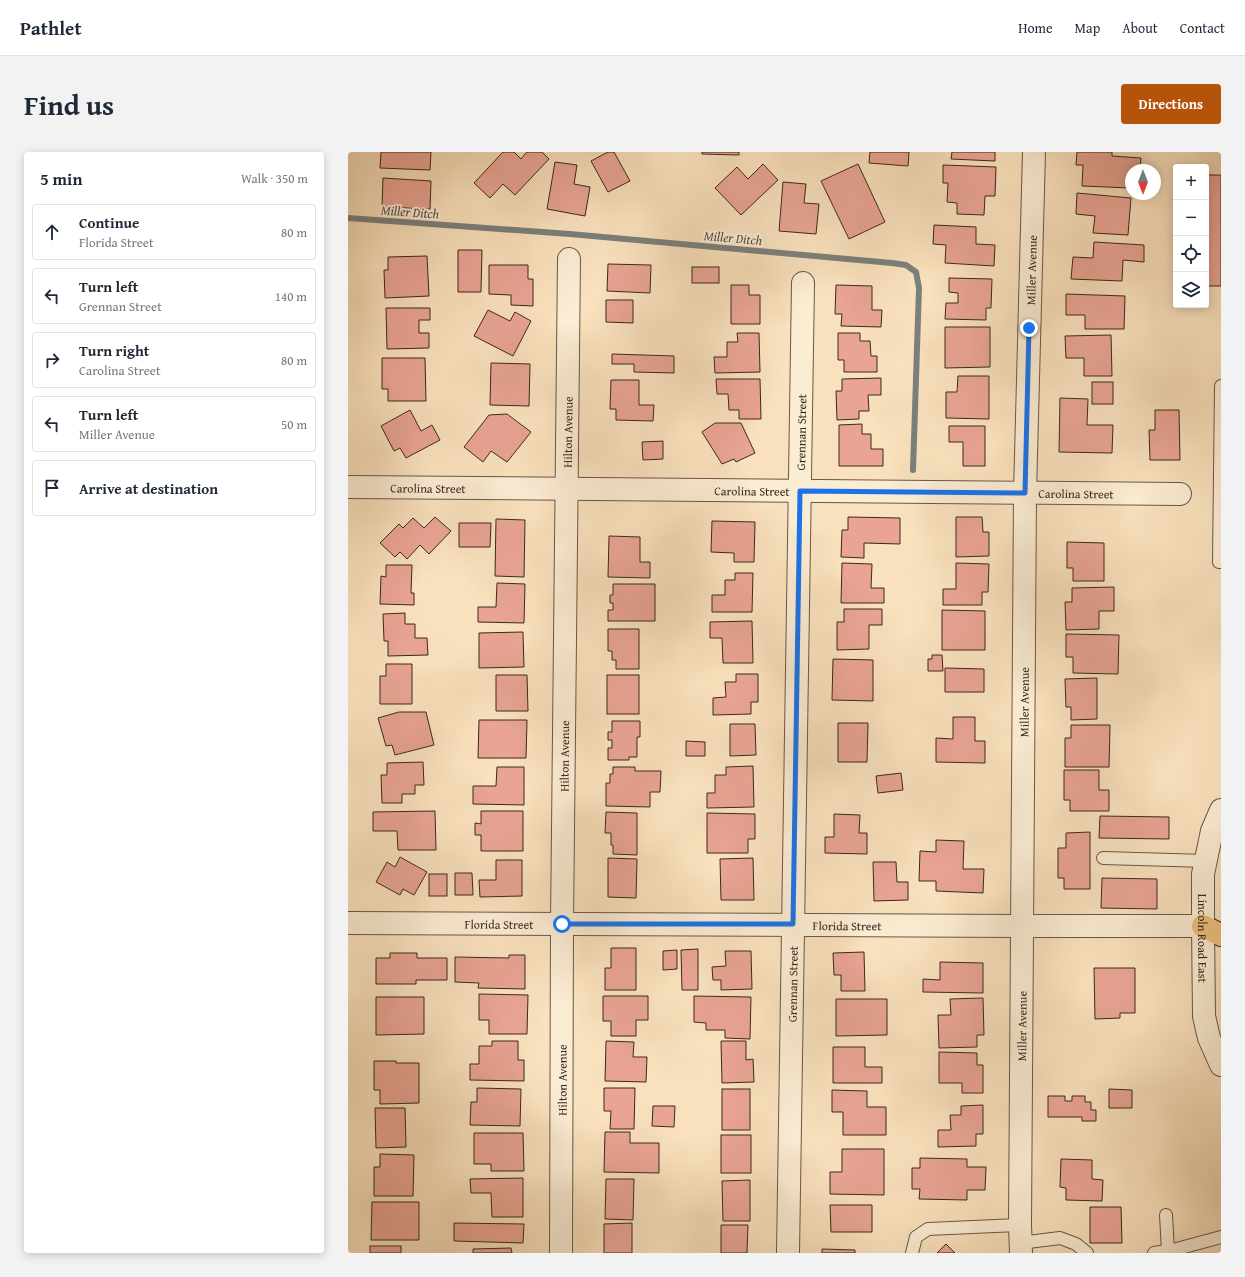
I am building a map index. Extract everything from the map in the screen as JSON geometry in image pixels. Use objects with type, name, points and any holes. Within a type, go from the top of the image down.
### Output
[{"type":"street","name":"Miller Avenue","points":[[1020,1240],[1025,493],[1034,152]]},
{"type":"street","name":"Hilton Avenue","points":[[561,1253],[562,924],[569,259]]},
{"type":"street","name":"Grennan Street","points":[[788,1253],[803,283]]},
{"type":"street","name":"Carolina Street","points":[[348,487],[1180,494]]},
{"type":"street","name":"Lincoln Road East","points":[[1221,810],[1212,831],[1204,874],[1215,927],[1204,1016],[1209,1038],[1221,1065]]},
{"type":"street","name":"Florida Street","points":[[348,923],[1215,927]]},
{"type":"lane","points":[[1221,386],[1219,562],[1221,562]]},
{"type":"lane","points":[[1103,858],[1206,860]]},
{"type":"lane","points":[[1166,1215],[1168,1251]]},
{"type":"lane","points":[[912,1253],[916,1237],[928,1229],[1020,1240],[1060,1238],[1076,1244],[1087,1253]]},
{"type":"lane","points":[[1154,1253],[1168,1251],[1221,1237]]},
{"type":"building","points":[[381,152],[431,152],[430,170],[380,168]]},
{"type":"building","points":[[503,152],[514,152],[521,159],[527,152],[542,152],[549,159],[515,195],[503,184],[490,198],[474,183]]},
{"type":"building","points":[[608,152],[614,152],[630,181],[608,192],[591,161]]},
{"type":"building","points":[[702,152],[739,152],[739,155],[702,154]]},
{"type":"building","points":[[870,152],[909,152],[908,166],[869,163]]},
{"type":"building","points":[[952,152],[995,152],[995,161],[951,159]]},
{"type":"building","points":[[1077,152],[1112,152],[1112,156],[1141,158],[1140,164],[1125,164],[1125,188],[1082,186],[1083,165],[1076,165]]},
{"type":"building","points":[[555,162],[577,165],[574,184],[590,187],[585,216],[547,209]]},
{"type":"building","points":[[763,164],[778,180],[741,215],[715,188],[737,167],[748,179]]},
{"type":"building","points":[[858,164],[885,222],[849,239],[821,181]]},
{"type":"building","points":[[943,165],[996,167],[995,196],[985,196],[984,215],[957,214],[957,203],[947,202],[948,183],[943,183]]},
{"type":"building","points":[[1209,175],[1221,175],[1221,286],[1209,286]]},
{"type":"building","points":[[383,178],[431,181],[430,209],[382,207]]},
{"type":"building","points":[[783,182],[806,184],[804,203],[819,204],[816,234],[779,231]]},
{"type":"building","points":[[1077,193],[1125,197],[1125,200],[1131,200],[1128,235],[1093,233],[1095,216],[1076,214]]},
{"type":"building","points":[[934,225],[976,227],[976,244],[995,245],[994,266],[945,263],[946,245],[933,244]]},
{"type":"building","points":[[1094,242],[1144,245],[1144,262],[1123,260],[1122,281],[1071,279],[1073,257],[1093,258]]},
{"type":"building","points":[[458,250],[482,250],[481,292],[458,292]]},
{"type":"building","points":[[427,256],[429,296],[385,298],[384,270],[388,270],[388,257]]},
{"type":"building","points":[[608,264],[651,265],[650,293],[607,291]]},
{"type":"building","points":[[489,265],[528,265],[528,279],[533,279],[533,306],[511,305],[511,295],[489,294]]},
{"type":"building","points":[[692,267],[719,267],[719,283],[692,283]]},
{"type":"building","points":[[949,278],[992,279],[991,308],[986,308],[986,320],[945,319],[946,303],[958,303],[958,293],[949,292]]},
{"type":"building","points":[[731,285],[749,285],[749,295],[760,295],[760,324],[731,324]]},
{"type":"building","points":[[836,285],[872,286],[872,310],[882,310],[881,327],[841,326],[842,314],[835,314]]},
{"type":"building","points":[[1066,294],[1125,296],[1124,329],[1085,329],[1085,315],[1066,315]]},
{"type":"building","points":[[606,300],[633,300],[633,323],[606,322]]},
{"type":"building","points":[[386,308],[430,308],[430,320],[419,320],[419,333],[429,333],[429,348],[387,349]]},
{"type":"building","points":[[488,310],[510,321],[515,312],[531,321],[513,356],[474,336]]},
{"type":"building","points":[[945,327],[990,327],[990,367],[945,368]]},
{"type":"building","points":[[737,333],[759,333],[760,372],[715,373],[714,357],[727,357],[727,342],[738,342]]},
{"type":"building","points":[[838,333],[860,333],[860,341],[870,341],[871,356],[877,356],[877,372],[844,372],[844,360],[838,360]]},
{"type":"building","points":[[1111,335],[1112,376],[1084,376],[1084,358],[1066,358],[1065,336]]},
{"type":"building","points":[[612,354],[674,356],[674,373],[634,372],[634,364],[612,364]]},
{"type":"building","points":[[382,358],[425,358],[426,401],[388,401],[388,389],[382,389]]},
{"type":"building","points":[[491,363],[530,364],[529,406],[490,405]]},
{"type":"building","points":[[958,376],[989,376],[989,419],[946,418],[946,392],[957,392]]},
{"type":"building","points":[[881,378],[881,395],[868,395],[869,411],[859,411],[859,419],[837,420],[836,391],[842,391],[842,379]]},
{"type":"building","points":[[716,379],[760,379],[761,419],[739,419],[739,410],[729,410],[728,394],[717,394]]},
{"type":"building","points":[[611,380],[639,380],[639,405],[654,405],[653,421],[616,420],[616,409],[610,409]]},
{"type":"building","points":[[1092,382],[1113,382],[1113,404],[1092,404]]},
{"type":"building","points":[[1060,398],[1088,399],[1087,425],[1113,425],[1112,453],[1059,452]]},
{"type":"building","points":[[410,410],[421,431],[432,425],[440,440],[406,458],[400,448],[394,451],[381,426]]},
{"type":"building","points":[[1155,410],[1179,410],[1180,460],[1150,460],[1149,430],[1155,430]]},
{"type":"building","points":[[507,414],[531,432],[507,462],[491,451],[483,462],[464,447],[489,415]]},
{"type":"building","points":[[715,423],[741,423],[755,453],[736,462],[734,459],[722,464],[702,432]]},
{"type":"building","points":[[862,424],[862,434],[871,434],[871,449],[883,449],[883,466],[839,466],[839,425]]},
{"type":"building","points":[[949,426],[985,426],[985,466],[963,466],[963,442],[949,442]]},
{"type":"building","points":[[663,441],[663,459],[643,460],[642,442]]},
{"type":"building","points":[[435,517],[451,531],[429,554],[420,545],[407,559],[400,552],[395,557],[380,543],[399,524],[403,528],[413,518],[424,528]]},
{"type":"building","points":[[848,517],[900,518],[900,544],[864,543],[864,558],[841,557],[842,530],[848,530]]},
{"type":"building","points":[[956,517],[982,517],[983,532],[989,532],[989,556],[956,557]]},
{"type":"building","points":[[496,519],[525,520],[524,577],[495,576]]},
{"type":"building","points":[[712,521],[755,522],[754,562],[734,562],[734,553],[711,552]]},
{"type":"building","points":[[459,523],[491,523],[490,547],[459,547]]},
{"type":"building","points":[[609,536],[640,537],[640,562],[650,562],[650,578],[608,577]]},
{"type":"building","points":[[1067,542],[1104,543],[1104,581],[1073,581],[1073,568],[1067,568]]},
{"type":"building","points":[[842,563],[872,564],[871,588],[884,588],[884,603],[841,603]]},
{"type":"building","points":[[956,563],[989,564],[988,592],[982,592],[982,605],[943,605],[943,589],[956,589]]},
{"type":"building","points":[[386,565],[412,565],[411,593],[414,593],[414,605],[380,604],[381,576],[386,577]]},
{"type":"building","points":[[735,573],[753,573],[752,612],[712,612],[712,595],[725,595],[725,580],[735,580]]},
{"type":"building","points":[[497,583],[525,584],[524,623],[478,622],[478,607],[496,607]]},
{"type":"building","points":[[613,584],[655,584],[655,621],[608,621],[608,610],[613,610],[613,603],[610,603],[610,595],[613,595]]},
{"type":"building","points":[[1114,587],[1114,611],[1099,611],[1099,629],[1066,630],[1065,602],[1072,602],[1072,588]]},
{"type":"building","points":[[844,609],[882,609],[882,625],[869,625],[869,649],[837,650],[837,622],[844,622]]},
{"type":"building","points":[[942,610],[985,611],[985,650],[942,650]]},
{"type":"building","points":[[405,613],[405,624],[415,624],[415,638],[427,638],[428,655],[388,656],[388,641],[384,641],[383,614]]},
{"type":"building","points":[[752,621],[753,663],[723,663],[722,638],[710,638],[710,622]]},
{"type":"building","points":[[608,629],[639,629],[639,669],[616,669],[616,660],[612,660],[612,651],[608,651]]},
{"type":"building","points":[[523,632],[524,667],[479,668],[479,633]]},
{"type":"building","points":[[1066,634],[1119,635],[1118,674],[1073,673],[1073,657],[1066,657]]},
{"type":"building","points":[[932,655],[942,655],[943,671],[928,671],[928,659],[932,659]]},
{"type":"building","points":[[833,659],[873,660],[873,701],[832,700]]},
{"type":"building","points":[[386,664],[412,664],[412,704],[380,704],[380,676],[386,676]]},
{"type":"building","points":[[945,668],[984,669],[984,692],[945,692]]},
{"type":"building","points":[[736,674],[758,674],[758,702],[751,702],[751,714],[713,715],[713,698],[726,697],[725,682],[736,682]]},
{"type":"building","points":[[496,675],[527,675],[528,711],[496,711]]},
{"type":"building","points":[[607,675],[639,675],[639,714],[607,714]]},
{"type":"building","points":[[1097,678],[1097,719],[1071,720],[1071,707],[1066,707],[1065,679]]},
{"type":"building","points":[[399,712],[426,712],[434,745],[395,755],[392,745],[386,746],[378,718]]},
{"type":"building","points":[[953,717],[975,717],[975,741],[985,741],[985,763],[936,762],[936,738],[953,739]]},
{"type":"building","points":[[479,720],[527,720],[526,758],[478,758]]},
{"type":"building","points":[[612,721],[640,721],[640,737],[637,737],[637,757],[629,757],[629,760],[608,760],[608,748],[612,748],[612,740],[608,740],[608,732],[612,732]]},
{"type":"building","points":[[838,723],[868,723],[867,762],[838,762]]},
{"type":"building","points":[[730,724],[755,724],[756,755],[730,756]]},
{"type":"building","points":[[1071,725],[1110,725],[1109,767],[1065,767],[1065,738],[1071,738]]},
{"type":"building","points":[[686,741],[705,742],[705,756],[686,756]]},
{"type":"building","points":[[423,762],[424,785],[415,785],[415,794],[402,794],[402,803],[382,803],[381,775],[387,775],[387,763]]},
{"type":"building","points":[[753,766],[754,807],[707,808],[707,793],[715,793],[715,775],[726,775],[726,767]]},
{"type":"building","points":[[497,767],[524,767],[524,805],[473,804],[473,786],[496,786]]},
{"type":"building","points":[[613,767],[635,767],[635,771],[661,771],[660,792],[650,792],[650,807],[606,806],[606,783],[610,783],[610,774],[613,774]]},
{"type":"building","points":[[1064,770],[1099,770],[1099,790],[1109,790],[1109,811],[1070,811],[1070,800],[1064,800]]},
{"type":"building","points":[[901,773],[903,790],[878,793],[876,776]]},
{"type":"building","points":[[435,811],[436,850],[398,850],[397,831],[373,831],[373,812]]},
{"type":"building","points":[[481,811],[523,811],[523,851],[481,851],[481,835],[475,835],[475,823],[481,824]]},
{"type":"building","points":[[606,812],[637,813],[637,855],[613,854],[611,833],[605,833]]},
{"type":"building","points":[[707,813],[755,814],[755,839],[748,839],[748,853],[707,853]]},
{"type":"building","points":[[834,814],[860,815],[859,833],[867,833],[867,854],[825,853],[825,837],[834,837]]},
{"type":"building","points":[[1100,816],[1169,817],[1169,839],[1099,838]]},
{"type":"building","points":[[1090,832],[1090,889],[1064,889],[1064,878],[1058,878],[1058,848],[1066,848],[1066,833]]},
{"type":"building","points":[[936,840],[964,841],[963,869],[984,869],[983,893],[936,891],[936,881],[919,881],[920,851],[936,852]]},
{"type":"building","points":[[400,857],[427,872],[414,895],[403,889],[400,895],[376,882],[387,862],[395,867]]},
{"type":"building","points":[[608,858],[637,859],[636,898],[608,897]]},
{"type":"building","points":[[753,858],[754,900],[721,900],[720,859]]},
{"type":"building","points":[[496,860],[522,860],[522,896],[480,897],[479,880],[496,880]]},
{"type":"building","points":[[873,862],[896,862],[897,882],[908,882],[908,900],[874,901]]},
{"type":"building","points":[[455,873],[472,873],[473,895],[455,895]]},
{"type":"building","points":[[429,874],[447,874],[447,896],[429,896]]},
{"type":"building","points":[[1102,878],[1157,879],[1157,909],[1101,908]]},
{"type":"building","points":[[611,948],[636,948],[636,990],[605,990],[605,968],[611,968]]},
{"type":"building","points":[[698,949],[698,990],[682,990],[681,950]]},
{"type":"building","points":[[677,950],[677,969],[663,970],[663,951]]},
{"type":"building","points":[[725,951],[751,951],[752,989],[721,990],[721,980],[713,980],[712,967],[726,966]]},
{"type":"building","points":[[864,952],[865,991],[841,991],[841,975],[834,975],[833,953]]},
{"type":"building","points":[[390,953],[417,953],[417,958],[447,958],[447,980],[416,980],[416,984],[376,984],[376,958],[390,958]]},
{"type":"building","points":[[509,955],[525,955],[525,989],[478,988],[479,983],[455,982],[455,957],[509,958]]},
{"type":"building","points":[[940,962],[983,963],[983,993],[923,992],[923,979],[940,980]]},
{"type":"building","points":[[1094,968],[1135,968],[1135,1013],[1120,1013],[1120,1018],[1095,1019]]},
{"type":"building","points":[[479,994],[528,995],[527,1034],[489,1034],[489,1020],[479,1020]]},
{"type":"building","points":[[603,996],[648,996],[648,1020],[636,1020],[636,1036],[611,1036],[611,1021],[603,1021]]},
{"type":"building","points":[[694,996],[751,997],[750,1039],[725,1038],[725,1030],[706,1030],[706,1023],[694,1022]]},
{"type":"building","points":[[376,997],[424,997],[424,1034],[376,1035]]},
{"type":"building","points":[[983,998],[984,1035],[977,1035],[977,1047],[939,1048],[938,1015],[951,1015],[950,999]]},
{"type":"building","points":[[836,999],[887,999],[887,1035],[836,1036]]},
{"type":"building","points":[[492,1041],[518,1041],[518,1060],[524,1060],[524,1081],[470,1080],[470,1064],[479,1064],[479,1046],[492,1046]]},
{"type":"building","points":[[606,1041],[634,1042],[633,1057],[647,1057],[646,1082],[605,1081]]},
{"type":"building","points":[[721,1041],[746,1041],[746,1060],[753,1059],[754,1082],[722,1083]]},
{"type":"building","points":[[833,1047],[865,1047],[865,1067],[882,1067],[882,1083],[833,1083]]},
{"type":"building","points":[[939,1052],[977,1053],[977,1065],[983,1065],[983,1093],[962,1093],[962,1083],[939,1083]]},
{"type":"building","points":[[374,1061],[419,1063],[419,1103],[380,1104],[380,1090],[374,1090]]},
{"type":"building","points":[[477,1088],[521,1089],[520,1126],[470,1125],[471,1102],[477,1102]]},
{"type":"building","points":[[604,1088],[635,1088],[634,1129],[610,1129],[611,1111],[604,1111]]},
{"type":"building","points":[[722,1089],[750,1089],[750,1130],[722,1130]]},
{"type":"building","points":[[1109,1089],[1132,1090],[1132,1108],[1109,1108]]},
{"type":"building","points":[[832,1090],[867,1091],[867,1107],[886,1107],[886,1135],[843,1135],[843,1112],[832,1112]]},
{"type":"building","points":[[1048,1096],[1065,1096],[1065,1101],[1072,1101],[1072,1096],[1085,1096],[1085,1102],[1091,1102],[1091,1110],[1096,1110],[1096,1121],[1082,1121],[1082,1117],[1048,1117]]},
{"type":"building","points":[[983,1105],[983,1134],[976,1134],[976,1146],[938,1147],[938,1130],[951,1130],[950,1115],[961,1115],[961,1106]]},
{"type":"building","points":[[653,1106],[675,1106],[674,1127],[652,1126]]},
{"type":"building","points":[[375,1108],[405,1108],[406,1147],[376,1148]]},
{"type":"building","points":[[605,1132],[630,1132],[630,1143],[659,1143],[659,1173],[604,1172]]},
{"type":"building","points":[[474,1133],[523,1133],[524,1171],[491,1171],[491,1164],[474,1164]]},
{"type":"building","points":[[721,1135],[751,1135],[751,1173],[721,1173]]},
{"type":"building","points":[[842,1149],[884,1149],[884,1195],[830,1194],[830,1172],[842,1172]]},
{"type":"building","points":[[380,1154],[414,1155],[413,1196],[374,1196],[374,1167],[380,1167]]},
{"type":"building","points":[[920,1158],[967,1159],[967,1167],[986,1167],[985,1190],[967,1190],[967,1200],[919,1199],[920,1189],[912,1189],[912,1168],[920,1168]]},
{"type":"building","points":[[1061,1159],[1092,1160],[1092,1179],[1103,1180],[1102,1201],[1066,1200],[1066,1188],[1060,1187]]},
{"type":"building","points":[[523,1178],[523,1217],[492,1217],[491,1193],[471,1193],[470,1179]]},
{"type":"building","points":[[606,1179],[634,1179],[633,1220],[605,1219]]},
{"type":"building","points":[[750,1180],[750,1221],[723,1221],[722,1181]]},
{"type":"building","points":[[372,1202],[419,1202],[419,1240],[371,1240]]},
{"type":"building","points":[[830,1205],[872,1205],[872,1232],[831,1232]]},
{"type":"building","points":[[1090,1207],[1121,1207],[1122,1243],[1090,1243]]},
{"type":"building","points":[[454,1223],[524,1224],[523,1243],[454,1241]]},
{"type":"building","points":[[632,1223],[632,1253],[604,1253],[604,1224]]},
{"type":"building","points":[[721,1225],[748,1225],[747,1253],[721,1253]]},
{"type":"building","points":[[946,1244],[955,1253],[937,1253]]},
{"type":"building","points":[[370,1246],[401,1246],[401,1253],[370,1253]]},
{"type":"building","points":[[511,1248],[512,1253],[473,1253],[473,1249]]},
{"type":"building","points":[[822,1249],[855,1250],[855,1253],[822,1253]]},
{"type":"waterway","name":"Miller Ditch","points":[[348,218],[570,234],[906,265],[916,272],[919,288],[913,470]]},
{"type":"route","points":[[562,924],[793,924],[800,491],[1025,493],[1029,328]]}]
